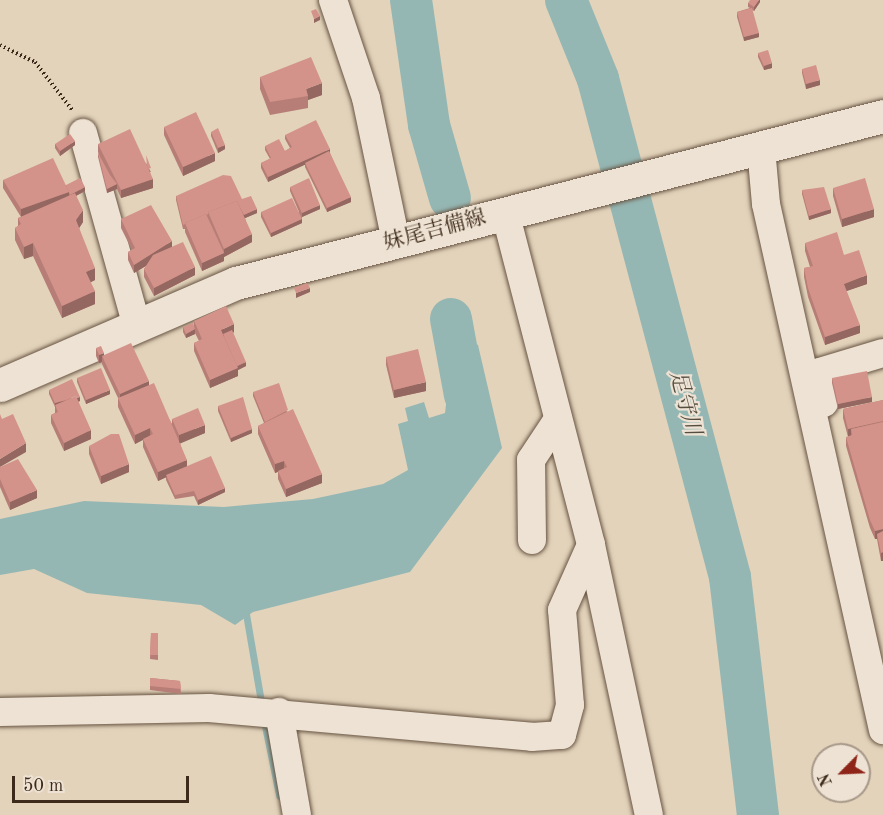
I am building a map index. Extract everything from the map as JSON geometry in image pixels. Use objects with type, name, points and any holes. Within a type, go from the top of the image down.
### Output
[{"type":"main road","name":"妹尾吉備線","points":[[0,385],[136,323],[236,283],[883,116]]},
{"type":"street","points":[[333,0],[366,98],[396,241]]},
{"type":"street","points":[[83,133],[136,323]]},
{"type":"street","points":[[752,150],[825,456],[883,730]]},
{"type":"street","points":[[511,211],[558,419],[591,545],[649,815]]},
{"type":"street","points":[[825,456],[828,431],[820,372],[883,353]]},
{"type":"street","points":[[532,540],[531,460],[558,419]]},
{"type":"street","points":[[0,712],[267,711],[532,737],[562,735],[570,705],[562,610],[591,545]]},
{"type":"street","points":[[267,711],[297,815]]},
{"type":"path","points":[[0,45],[24,54],[47,74],[83,133]]},
{"type":"water","points":[[463,336],[478,345],[502,448],[410,572],[253,612],[235,625],[201,605],[87,593],[34,569],[0,575],[0,519],[84,501],[224,507],[313,499],[383,484],[408,470],[398,424],[408,421],[405,408],[424,402],[429,418],[445,413],[449,380],[442,351],[445,343]]},
{"type":"building","points":[[750,0],[759,0],[754,7],[748,3]]},
{"type":"building","points":[[752,8],[759,33],[744,37],[737,12]]},
{"type":"building","points":[[316,9],[320,16],[314,19],[311,11]]},
{"type":"building","points":[[768,50],[772,63],[764,66],[758,53]]},
{"type":"building","points":[[311,57],[322,83],[306,89],[308,96],[270,102],[260,77]]},
{"type":"building","points":[[816,65],[820,80],[806,84],[802,69]]},
{"type":"building","points":[[196,112],[215,153],[183,167],[164,127]]},
{"type":"building","points":[[316,120],[330,149],[268,177],[261,163],[271,158],[265,146],[279,139],[285,151],[292,147],[285,135]]},
{"type":"building","points":[[218,128],[225,145],[218,148],[211,132]]},
{"type":"building","points":[[130,129],[153,179],[121,190],[98,144]]},
{"type":"building","points":[[70,134],[75,141],[60,151],[55,144]]},
{"type":"building","points":[[329,151],[351,197],[327,208],[305,163]]},
{"type":"building","points":[[98,153],[117,184],[107,189]]},
{"type":"building","points":[[146,155],[151,168],[148,169],[147,165]]},
{"type":"building","points":[[53,158],[69,192],[21,209],[3,180]]},
{"type":"building","points":[[223,175],[231,176],[242,199],[251,196],[257,209],[244,215],[237,201],[183,225],[176,196]]},
{"type":"building","points":[[80,178],[85,187],[70,195],[66,185]]},
{"type":"building","points":[[309,178],[320,205],[302,213],[290,187]]},
{"type":"building","points":[[865,178],[874,209],[842,219],[833,188]]},
{"type":"building","points":[[824,187],[831,209],[809,216],[802,190]]},
{"type":"building","points":[[75,193],[83,210],[76,220],[95,268],[86,272],[95,291],[62,306],[33,243],[24,247],[15,228],[21,224],[18,218]]},
{"type":"building","points":[[292,198],[302,219],[271,233],[261,212]]},
{"type":"building","points":[[237,201],[252,234],[224,249],[208,212]]},
{"type":"building","points":[[151,205],[172,241],[134,265],[128,252],[135,248],[121,219]]},
{"type":"building","points":[[206,214],[224,253],[202,263],[185,223]]},
{"type":"building","points":[[837,232],[844,255],[859,250],[867,275],[844,284],[860,325],[825,337],[808,288],[804,268],[813,266],[805,243]]},
{"type":"building","points":[[183,242],[195,267],[154,288],[144,269],[153,255]]},
{"type":"building","points":[[307,283],[310,288],[296,293],[294,288]]},
{"type":"building","points":[[226,306],[234,324],[221,330],[238,368],[210,380],[194,343],[202,339],[194,321]]},
{"type":"building","points":[[193,323],[195,329],[186,334],[183,327]]},
{"type":"building","points":[[232,330],[246,362],[237,366],[223,334]]},
{"type":"building","points":[[131,343],[149,381],[120,394],[102,356]]},
{"type":"building","points":[[101,346],[104,353],[99,355],[96,348]]},
{"type":"building","points":[[418,349],[426,382],[394,390],[386,357]]},
{"type":"building","points":[[101,368],[110,390],[86,400],[77,378]]},
{"type":"building","points":[[867,371],[872,397],[838,404],[832,378]]},
{"type":"building","points":[[72,379],[80,397],[76,396],[55,403],[49,390]]},
{"type":"building","points":[[154,383],[187,460],[158,472],[143,439],[153,434],[150,428],[135,435],[118,398]]},
{"type":"building","points":[[279,383],[288,410],[265,422],[253,392]]},
{"type":"building","points":[[76,396],[91,430],[64,443],[51,415],[58,412],[55,405]]},
{"type":"building","points":[[243,397],[252,429],[231,438],[218,406]]},
{"type":"building","points":[[883,400],[883,421],[848,429],[843,409]]},
{"type":"building","points":[[198,408],[205,425],[179,435],[172,419]]},
{"type":"building","points":[[293,409],[322,474],[286,489],[278,471],[287,467],[284,461],[275,464],[258,426]]},
{"type":"building","points":[[0,414],[2,419],[13,414],[26,443],[0,459]]},
{"type":"building","points":[[883,422],[883,529],[875,531],[846,437],[852,435],[851,429]]},
{"type":"building","points":[[111,434],[119,434],[129,464],[101,476],[89,446]]},
{"type":"building","points":[[211,456],[225,488],[198,500],[194,491],[175,495],[166,475]]},
{"type":"building","points":[[18,459],[37,490],[10,502],[0,479],[0,467]]},
{"type":"building","points":[[883,531],[883,552],[881,553],[877,534]]},
{"type":"building","points":[[151,633],[158,633],[158,655],[150,655]]},
{"type":"building","points":[[150,678],[180,681],[181,689],[150,686]]},
{"type":"waterway","points":[[411,0],[429,125],[450,198]]},
{"type":"waterway","name":"足守川","points":[[566,0],[598,79],[730,577],[758,815]]},
{"type":"waterway","points":[[451,319],[465,395]]},
{"type":"waterway","points":[[245,608],[262,707]]},
{"type":"waterway","points":[[264,721],[279,795]]}]
